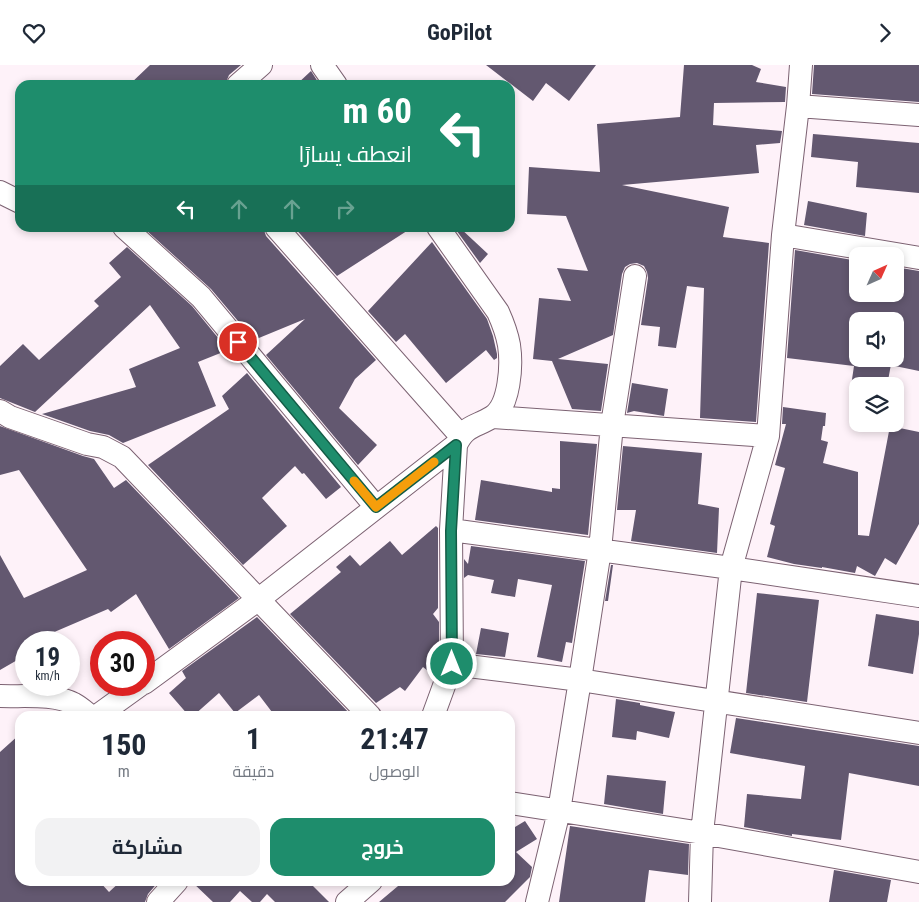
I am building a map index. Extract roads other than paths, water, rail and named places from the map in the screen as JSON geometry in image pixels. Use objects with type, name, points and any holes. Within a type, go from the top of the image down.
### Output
[{"type":"street","points":[[244,80],[261,65]]},
{"type":"street","points":[[322,65],[332,80]]},
{"type":"street","points":[[700,902],[702,833],[732,568],[768,436],[783,235],[801,65]]},
{"type":"street","points":[[798,106],[919,115]]},
{"type":"street","points":[[0,192],[15,200]]},
{"type":"street","points":[[130,232],[201,297],[376,507]]},
{"type":"street","points":[[280,232],[458,440],[451,531],[452,664],[435,711]]},
{"type":"street","points":[[155,675],[259,599],[376,507],[458,440],[467,429],[493,417],[502,405],[507,392],[509,347],[505,328],[498,313],[441,232]]},
{"type":"street","points":[[783,235],[919,258]]},
{"type":"street","points":[[537,902],[559,811],[580,680],[600,550],[612,425],[635,276]]},
{"type":"street","points":[[0,411],[10,417],[70,438],[103,447],[122,457],[365,711]]},
{"type":"street","points":[[493,417],[768,436]]},
{"type":"street","points":[[451,531],[732,568],[919,596]]},
{"type":"street","points":[[452,664],[580,680],[919,733]]},
{"type":"street","points":[[0,696],[24,695],[63,699],[75,704],[84,711]]},
{"type":"street","points":[[104,711],[125,696]]},
{"type":"street","points":[[515,804],[918,866]]},
{"type":"street","points":[[158,902],[173,886]]},
{"type":"street","points":[[347,902],[365,886]]}]
